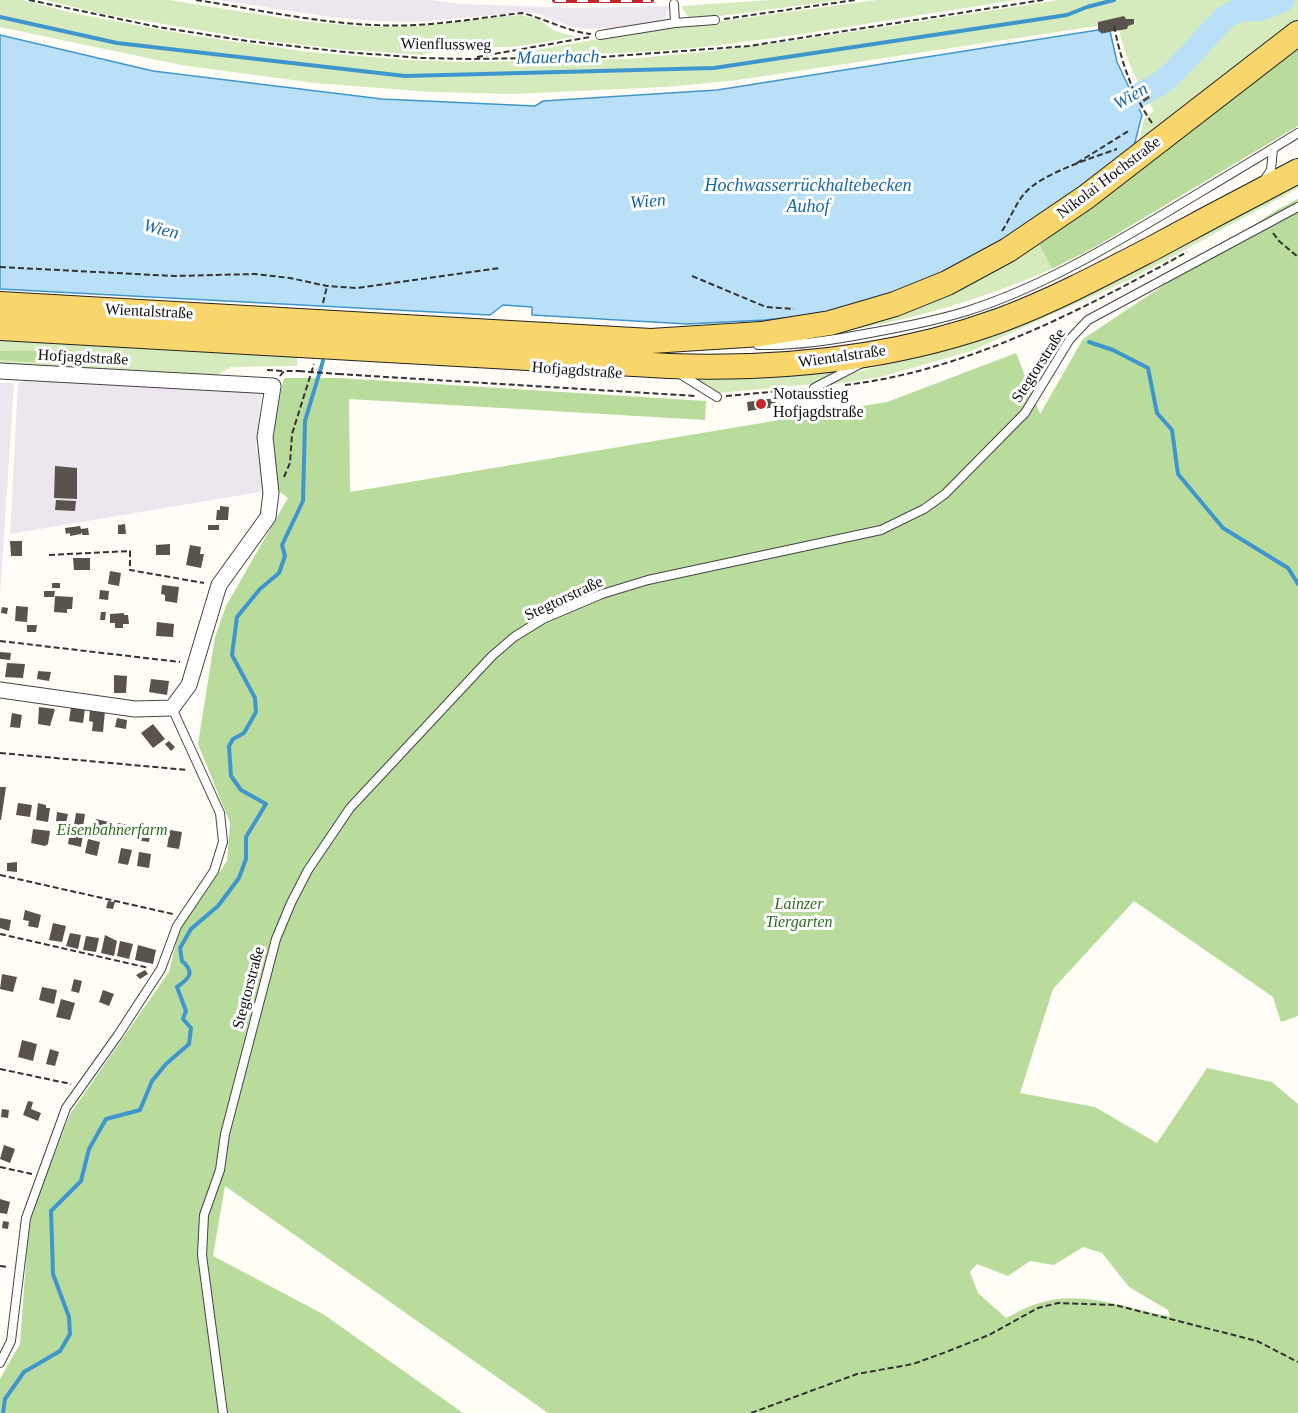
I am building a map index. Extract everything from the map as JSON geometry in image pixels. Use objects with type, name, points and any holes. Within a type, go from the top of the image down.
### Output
[{"type":"main road","name":"Nikolai Hochstraße","points":[[1005,241],[1086,197],[1298,33]]},
{"type":"main road","name":"Wientalstraße","points":[[0,304],[298,333],[347,348],[716,368],[797,364],[879,353],[969,330],[1040,304],[1298,171]]},
{"type":"main road","name":"Wientalstraße","points":[[0,328],[298,333],[349,324],[651,341],[761,334],[830,323],[884,308],[947,283],[1005,241]]},
{"type":"street","name":"Hofjagdstraße","points":[[0,371],[273,386]]},
{"type":"street","points":[[0,690],[135,709],[172,708],[189,685],[219,585],[268,517],[271,493],[265,437],[273,386]]},
{"type":"lane","points":[[674,4],[675,23]]},
{"type":"lane","points":[[600,35],[675,23],[715,20]]},
{"type":"lane","points":[[651,341],[779,346],[820,342],[926,322],[969,310],[1062,272],[1298,133]]},
{"type":"lane","points":[[1257,193],[1271,170],[1273,149]]},
{"type":"lane","name":"Stegtorstraße","points":[[223,1413],[202,1256],[204,1215],[220,1170],[225,1134],[276,939],[308,870],[350,808],[492,656],[514,638],[543,620],[602,594],[637,583],[881,530],[924,509],[945,494],[1025,413],[1070,339],[1088,320],[1298,207]]},
{"type":"lane","points":[[814,388],[879,353]]},
{"type":"lane","points":[[669,366],[717,397]]},
{"type":"lane","points":[[0,1363],[11,1341],[26,1218],[66,1108],[160,970],[177,926],[214,871],[223,842],[220,813],[172,708]]},
{"type":"path","name":"Wienflussweg","points":[[29,0],[158,27],[248,41],[356,53],[469,59],[602,57],[749,46],[1043,0]]},
{"type":"path","points":[[196,0],[372,24],[415,25],[522,13],[575,32],[600,35]]},
{"type":"path","points":[[715,20],[855,0]]},
{"type":"path","points":[[1114,26],[1120,58],[1133,90],[1152,124]]},
{"type":"path","points":[[469,59],[600,35]]},
{"type":"path","points":[[1072,166],[1130,130]]},
{"type":"path","points":[[1005,241],[1024,194],[1058,171],[1118,148]]},
{"type":"path","points":[[1267,223],[1279,242],[1298,257]]},
{"type":"path","points":[[0,267],[174,276],[255,274],[290,278],[327,286],[357,288],[500,268]]},
{"type":"path","points":[[693,276],[766,306],[802,310]]},
{"type":"path","points":[[322,309],[327,286]]},
{"type":"path","points":[[290,463],[292,434],[316,360]]},
{"type":"path","name":"Hofjagdstraße","points":[[273,386],[284,371],[717,397],[814,388]]},
{"type":"path","points":[[49,555],[130,551],[130,570],[219,585]]},
{"type":"path","points":[[0,641],[195,664]]},
{"type":"path","points":[[0,753],[201,772]]},
{"type":"path","points":[[0,875],[183,916]]},
{"type":"path","points":[[0,934],[160,970]]},
{"type":"path","points":[[0,1069],[82,1085]]},
{"type":"path","points":[[0,1167],[41,1177]]},
{"type":"path","points":[[752,1413],[857,1374],[913,1364],[989,1335],[1038,1308],[1058,1303],[1115,1305],[1257,1341],[1298,1362]]},
{"type":"shaded area","points":[[218,0],[431,0],[462,4],[576,8],[669,6],[663,23],[583,29],[539,14],[525,12],[415,22],[372,21]]},
{"type":"shaded area","points":[[30,377],[262,391],[256,445],[264,482],[260,492],[10,534],[18,383]]},
{"type":"shaded area","points":[[0,383],[14,383],[0,597]]},
{"type":"green space","points":[[0,0],[22,0],[77,14],[196,36],[309,52],[466,62],[626,59],[704,52],[1059,0],[1298,0],[1298,20],[1138,145],[1144,119],[1154,111],[1125,52],[1119,30],[1135,22],[1133,19],[1124,17],[1099,22],[1097,26],[738,80],[666,87],[512,94],[431,92],[315,83],[181,65],[0,27]]},
{"type":"green space","points":[[45,0],[169,0],[301,21],[371,27],[418,26],[520,15],[538,19],[555,31],[576,37],[513,47],[448,48],[422,55],[339,49],[253,39],[98,13]]},
{"type":"green space","points":[[770,0],[841,0],[690,20],[681,6]]},
{"type":"green space","points":[[877,0],[1016,0],[708,46],[622,53],[508,55],[632,33]]},
{"type":"green space","points":[[1298,41],[1298,126],[1095,247],[1052,269],[1038,242]]},
{"type":"green space","points":[[1298,184],[1298,188],[1133,278],[971,351],[881,377],[828,385],[860,371],[965,344],[1096,290],[1169,254]]},
{"type":"green space","name":"Lainzer Tiergarten","points":[[1298,199],[1298,1016],[1281,1022],[1273,997],[1134,901],[1053,989],[1020,1093],[1095,1107],[1157,1143],[1207,1068],[1272,1082],[1298,1104],[1298,1413],[548,1413],[225,1186],[213,1256],[323,1314],[463,1413],[0,1413],[0,1379],[20,1344],[29,1221],[70,1114],[169,972],[179,931],[227,861],[230,823],[198,744],[215,637],[226,606],[288,498],[280,492],[275,478],[270,434],[284,378],[339,378],[706,401],[705,420],[349,399],[350,492],[887,402],[1016,353],[1040,414],[1083,339],[1275,211]],"holes":[[[1083,1247],[1102,1253],[1129,1287],[1168,1310],[1170,1316],[1103,1301],[1070,1298],[1036,1304],[1006,1318],[978,1293],[970,1272],[977,1264],[1008,1276],[1030,1261],[1054,1265]]]},
{"type":"green space","points":[[1038,242],[1052,269],[1000,290],[949,306],[842,332],[841,329]]},
{"type":"green space","points":[[0,338],[297,357],[297,366],[231,367],[208,380],[0,365]]},
{"type":"green space","points":[[74,350],[72,364],[0,360],[0,351]]},
{"type":"green space","points":[[845,369],[814,384],[719,393],[694,377],[770,378]]},
{"type":"water","name":"Hochwasserrückhaltebecken Auhof","points":[[1098,30],[1102,33],[1110,31],[1117,62],[1142,115],[1134,146],[1080,192],[980,258],[887,299],[829,313],[765,320],[687,324],[532,315],[532,307],[503,305],[490,315],[0,289],[0,35],[153,71],[382,99],[535,106],[543,101],[717,90]]},
{"type":"building","points":[[1124,16],[1126,19],[1134,19],[1134,24],[1128,26],[1127,29],[1102,33],[1098,30],[1098,22]]},
{"type":"building","points":[[1147,93],[1150,98],[1144,102],[1141,97]]},
{"type":"building","name":"Notausstieg Hofjagdstraße","points":[[775,398],[776,407],[748,411],[747,402]]},
{"type":"building","points":[[55,466],[77,468],[77,499],[54,498]]},
{"type":"building","points":[[56,500],[76,501],[75,511],[55,510]]},
{"type":"building","points":[[220,506],[229,507],[228,520],[216,520]]},
{"type":"building","points":[[125,524],[126,534],[118,534],[118,525]]},
{"type":"building","points":[[208,525],[219,525],[219,530],[208,530]]},
{"type":"building","points":[[80,526],[81,529],[88,528],[89,535],[82,535],[82,532],[70,536],[70,533],[66,534],[65,528]]},
{"type":"building","points":[[10,541],[22,541],[22,556],[11,556]]},
{"type":"building","points":[[170,544],[170,555],[156,555],[156,545]]},
{"type":"building","points":[[190,545],[201,547],[200,554],[204,554],[201,568],[186,565]]},
{"type":"building","points":[[73,558],[90,558],[90,570],[74,570]]},
{"type":"building","points":[[110,571],[121,573],[119,586],[108,584]]},
{"type":"building","points":[[52,583],[60,583],[60,588],[52,588]]},
{"type":"building","points":[[162,585],[179,587],[177,603],[165,601],[165,595],[161,594]]},
{"type":"building","points":[[100,590],[109,591],[108,600],[99,599]]},
{"type":"building","points":[[44,591],[55,591],[54,597],[44,597]]},
{"type":"building","points":[[55,596],[73,597],[72,609],[67,609],[67,613],[54,612]]},
{"type":"building","points":[[16,606],[28,607],[27,622],[15,621]]},
{"type":"building","points":[[2,607],[8,608],[7,614],[1,613]]},
{"type":"building","points":[[101,612],[106,612],[105,620],[100,620]]},
{"type":"building","points":[[110,614],[128,615],[129,624],[123,624],[123,628],[115,628],[115,623],[110,623]]},
{"type":"building","points":[[157,622],[174,624],[173,637],[156,636]]},
{"type":"building","points":[[27,625],[37,625],[36,632],[27,632]]},
{"type":"building","points":[[0,652],[11,653],[10,660],[0,659]]},
{"type":"building","points":[[7,663],[25,664],[23,678],[5,677]]},
{"type":"building","points":[[38,671],[51,672],[49,681],[37,679]]},
{"type":"building","points":[[114,675],[127,676],[126,693],[114,693]]},
{"type":"building","points":[[151,679],[169,681],[167,695],[149,692]]},
{"type":"building","points":[[39,707],[55,709],[50,726],[38,724]]},
{"type":"building","points":[[71,707],[85,709],[83,723],[69,721]]},
{"type":"building","points":[[90,709],[105,711],[103,732],[92,731],[93,722],[89,721]]},
{"type":"building","points":[[12,713],[22,715],[20,728],[10,727]]},
{"type":"building","points":[[117,718],[127,720],[126,729],[115,727]]},
{"type":"building","points":[[153,724],[165,739],[153,748],[141,733]]},
{"type":"building","points":[[169,741],[175,747],[171,751],[165,744]]},
{"type":"building","points":[[0,787],[6,787],[1,820],[0,820]]},
{"type":"building","points":[[18,803],[32,805],[30,817],[16,815]]},
{"type":"building","points":[[38,803],[50,808],[48,822],[36,820]]},
{"type":"building","points":[[57,812],[68,814],[66,823],[56,822]]},
{"type":"building","points":[[76,813],[85,814],[83,827],[74,825]]},
{"type":"building","points":[[96,819],[109,822],[106,835],[93,832]]},
{"type":"building","points":[[118,823],[128,825],[125,838],[115,836]]},
{"type":"building","points":[[137,828],[151,829],[149,842],[136,840]]},
{"type":"building","points":[[33,829],[50,831],[48,844],[45,846],[31,843]]},
{"type":"building","points":[[170,830],[182,832],[179,849],[167,847]]},
{"type":"building","points":[[70,832],[83,835],[81,847],[68,844]]},
{"type":"building","points":[[88,839],[100,842],[97,856],[85,853]]},
{"type":"building","points":[[121,848],[132,850],[128,865],[118,863]]},
{"type":"building","points":[[139,852],[151,854],[149,868],[137,866]]},
{"type":"building","points":[[17,862],[17,872],[7,871],[7,863]]},
{"type":"building","points":[[108,901],[115,902],[113,909],[106,908]]},
{"type":"building","points":[[25,910],[41,915],[38,928],[28,926],[29,921],[23,920]]},
{"type":"building","points":[[0,918],[11,920],[9,931],[0,928]]},
{"type":"building","points":[[53,923],[66,926],[62,942],[49,940]]},
{"type":"building","points":[[70,933],[81,935],[78,949],[66,946]]},
{"type":"building","points":[[105,935],[117,941],[114,956],[101,953]]},
{"type":"building","points":[[86,936],[99,938],[96,952],[83,950]]},
{"type":"building","points":[[120,941],[133,944],[129,959],[117,956]]},
{"type":"building","points":[[138,945],[156,950],[153,964],[135,960]]},
{"type":"building","points":[[145,970],[148,974],[140,979],[136,975]]},
{"type":"building","points":[[2,974],[17,977],[13,992],[0,989]]},
{"type":"building","points":[[74,979],[82,981],[79,993],[71,991]]},
{"type":"building","points":[[42,987],[57,990],[54,1004],[39,1000]]},
{"type":"building","points":[[103,990],[114,994],[109,1006],[99,1002]]},
{"type":"building","points":[[61,999],[75,1003],[70,1020],[56,1017]]},
{"type":"building","points":[[22,1040],[37,1044],[33,1061],[18,1057]]},
{"type":"building","points":[[50,1049],[59,1052],[55,1066],[46,1064]]},
{"type":"building","points":[[28,1101],[33,1102],[31,1109],[41,1113],[38,1121],[23,1115]]},
{"type":"building","points":[[2,1109],[9,1110],[8,1118],[1,1117]]},
{"type":"building","points":[[4,1145],[15,1149],[10,1163],[0,1159]]},
{"type":"building","points":[[0,1199],[10,1202],[7,1214],[0,1213]]},
{"type":"building","points":[[3,1221],[9,1222],[8,1229],[2,1228]]},
{"type":"waterway","name":"Mauerbach","points":[[0,17],[117,43],[405,76],[714,68],[1067,15],[1114,0]]},
{"type":"waterway","name":"Wien","points":[[1104,111],[1125,103],[1161,83],[1224,18],[1239,10],[1259,9],[1283,0]]},
{"type":"waterway","points":[[1089,342],[1113,350],[1148,368],[1157,413],[1172,430],[1178,474],[1223,528],[1288,568],[1298,584]]},
{"type":"waterway","points":[[3,1413],[5,1399],[24,1372],[60,1351],[70,1334],[69,1317],[53,1274],[51,1211],[81,1181],[89,1149],[106,1119],[140,1110],[152,1081],[166,1064],[189,1044],[191,1028],[183,1019],[186,1011],[177,987],[188,978],[190,972],[182,961],[180,948],[191,929],[218,906],[239,878],[246,859],[246,837],[266,804],[241,790],[231,776],[229,746],[233,739],[244,733],[256,712],[255,698],[232,655],[237,617],[260,589],[279,573],[285,556],[282,545],[303,501],[305,421],[323,361]]},
{"type":"railway","points":[[555,0],[651,0]]},
{"type":"place","name":"Notausstieg Hofjagdstraße","points":[[761,404]]},
{"type":"park label","name":"Eisenbahnerfarm","points":[[112,831]]}]
